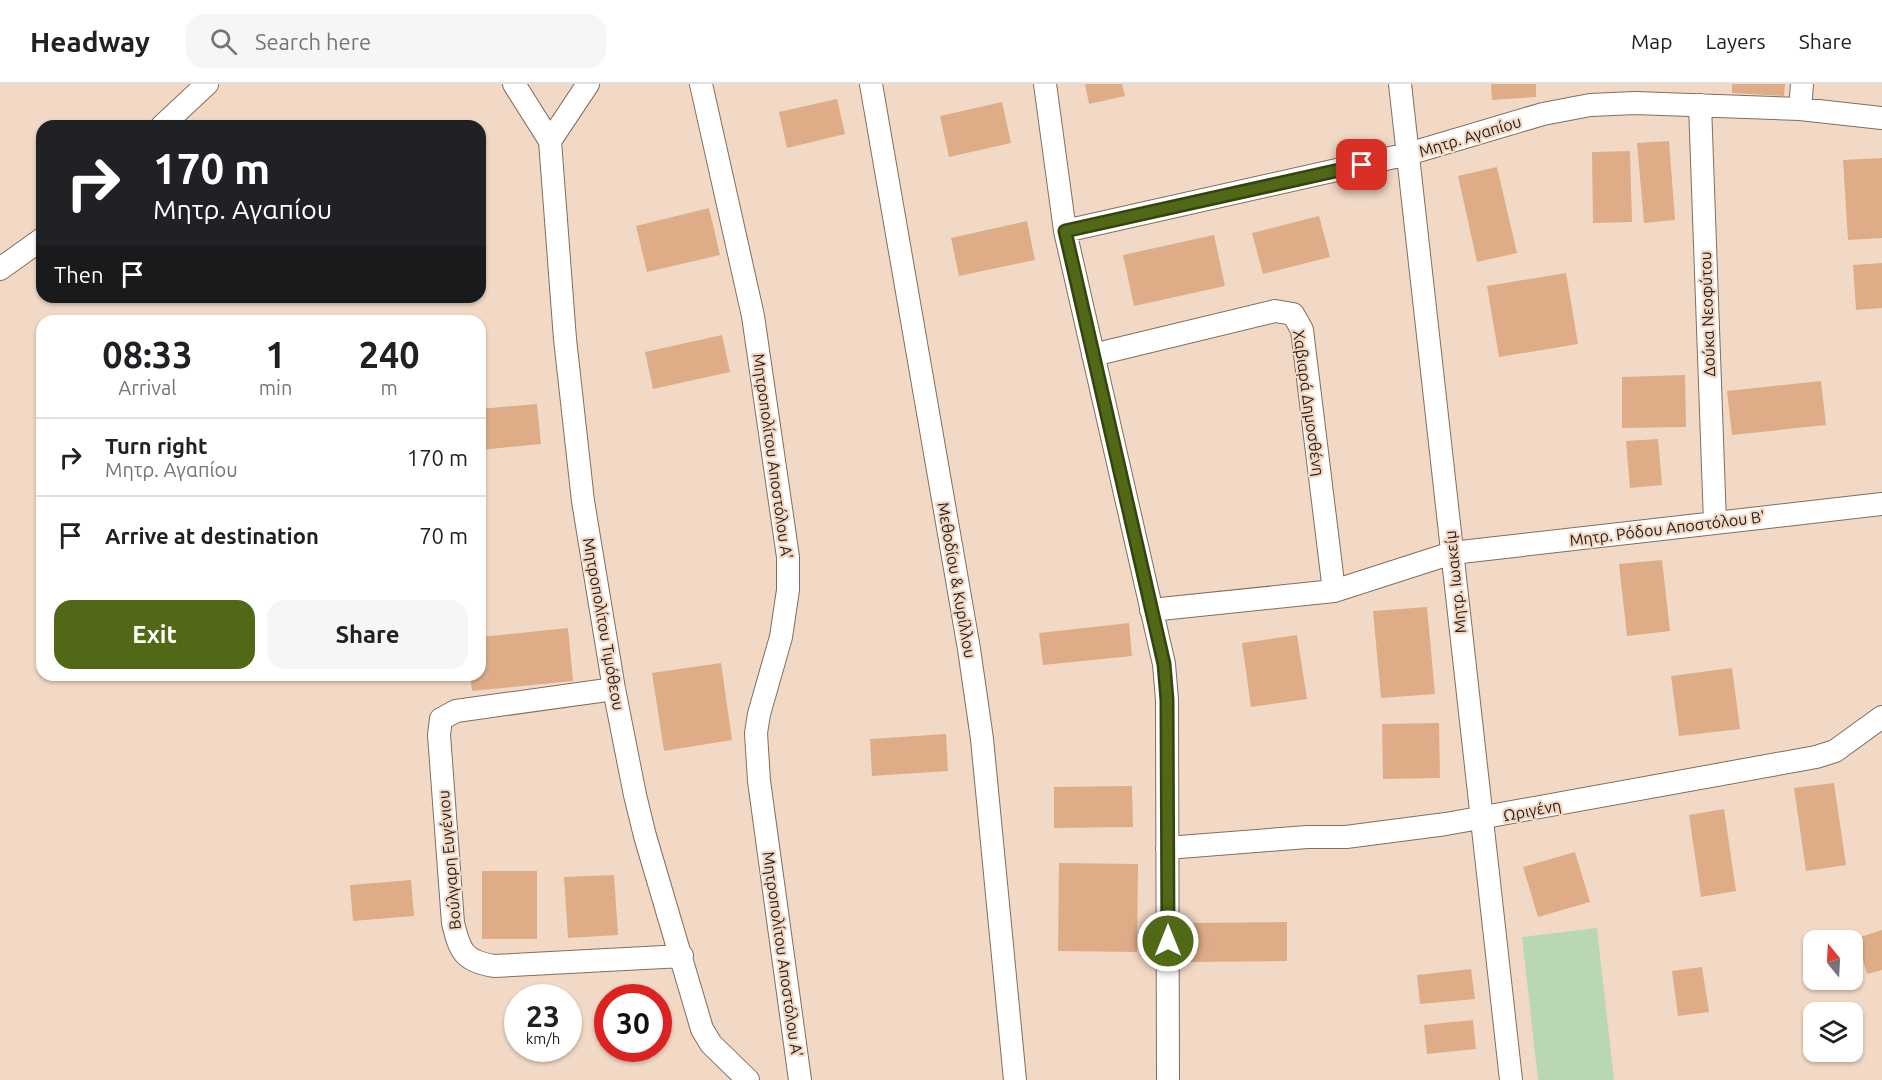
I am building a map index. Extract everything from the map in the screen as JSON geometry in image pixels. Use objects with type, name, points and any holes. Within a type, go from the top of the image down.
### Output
[{"type":"street","points":[[168,120],[207,84]]},
{"type":"street","points":[[514,84],[549,141],[588,84]]},
{"type":"street","name":"Μητροπολίτου Αποστόλου Α'","points":[[701,84],[753,316],[788,557],[788,590],[781,637],[762,701],[756,733],[759,781],[800,1080]]},
{"type":"street","name":"Μεθοδίου & Κυρίλλου","points":[[871,84],[969,649],[982,739],[1015,1080]]},
{"type":"street","points":[[1045,84],[1065,231],[1164,664],[1167,700],[1168,1080]]},
{"type":"street","name":"Μητρ. Ιωακείμ","points":[[1400,84],[1511,1080]]},
{"type":"street","points":[[1800,109],[1802,84]]},
{"type":"street","name":"Μητρ. Αγαπίου","points":[[1065,231],[1408,154],[1570,108],[1625,104],[1700,105],[1800,109],[1882,118]]},
{"type":"street","name":"Δούκα Νεοφύτου","points":[[1700,105],[1715,523]]},
{"type":"street","name":"Μητροπολίτου Τιμόθεου","points":[[549,141],[565,339],[583,501],[614,689],[643,826],[702,1029],[711,1044],[748,1080]]},
{"type":"street","points":[[0,269],[36,243]]},
{"type":"street","name":"Χαβιαρά Δημοσθένη","points":[[1093,355],[1275,311],[1293,314],[1302,330],[1334,591]]},
{"type":"street","name":"Μητρ. Ρόδου Αποστόλου Β'","points":[[1151,610],[1334,591],[1452,553],[1882,504]]},
{"type":"street","name":"Βούλγαρη Ευγένιου","points":[[614,689],[456,711],[441,719],[439,735],[453,923],[458,943],[465,956],[471,960],[494,966],[682,956]]},
{"type":"street","name":"Ωριγένη","points":[[1167,848],[1307,837],[1346,837],[1482,819],[1816,757],[1835,751],[1882,717]]},
{"type":"green space","points":[[1597,928],[1614,1080],[1538,1080],[1522,937]]},
{"type":"building","points":[[1085,84],[1122,84],[1125,96],[1089,104]]},
{"type":"building","points":[[1491,84],[1536,84],[1536,97],[1492,100]]},
{"type":"building","points":[[1732,84],[1785,84],[1784,96],[1732,93]]},
{"type":"building","points":[[837,99],[845,134],[787,148],[779,112]]},
{"type":"building","points":[[1002,102],[1011,143],[949,157],[940,116]]},
{"type":"building","points":[[1669,141],[1675,220],[1644,223],[1637,143]]},
{"type":"building","points":[[1630,151],[1632,222],[1593,223],[1592,152]]},
{"type":"building","points":[[1882,158],[1882,238],[1848,240],[1843,160]]},
{"type":"building","points":[[1497,167],[1517,253],[1477,262],[1458,176]]},
{"type":"building","points":[[709,208],[720,255],[647,272],[636,226]]},
{"type":"building","points":[[1319,216],[1330,257],[1263,274],[1252,233]]},
{"type":"building","points":[[1027,221],[1035,260],[959,276],[951,238]]},
{"type":"building","points":[[1214,235],[1225,286],[1134,306],[1123,255]]},
{"type":"building","points":[[1882,263],[1882,308],[1856,310],[1853,265]]},
{"type":"building","points":[[1566,273],[1578,344],[1499,357],[1487,286]]},
{"type":"building","points":[[722,335],[730,372],[653,389],[645,352]]},
{"type":"building","points":[[1685,375],[1686,427],[1622,428],[1622,377]]},
{"type":"building","points":[[1821,381],[1826,425],[1732,435],[1727,391]]},
{"type":"building","points":[[537,404],[541,444],[486,449],[486,408]]},
{"type":"building","points":[[1658,439],[1662,485],[1630,488],[1626,441]]},
{"type":"building","points":[[1662,560],[1670,631],[1627,636],[1619,564]]},
{"type":"building","points":[[1427,607],[1435,694],[1381,698],[1373,611]]},
{"type":"building","points":[[1129,623],[1132,656],[1043,665],[1039,633]]},
{"type":"building","points":[[568,628],[573,681],[472,691],[471,681],[486,681],[486,636]]},
{"type":"building","points":[[1297,635],[1307,699],[1251,707],[1242,643]]},
{"type":"building","points":[[721,663],[732,740],[664,751],[652,673]]},
{"type":"building","points":[[1732,668],[1740,729],[1679,736],[1671,676]]},
{"type":"building","points":[[1439,723],[1440,778],[1383,779],[1382,724]]},
{"type":"building","points":[[946,734],[948,771],[872,776],[870,739]]},
{"type":"building","points":[[1834,783],[1846,865],[1806,871],[1794,788]]},
{"type":"building","points":[[1132,786],[1133,827],[1054,828],[1054,787]]},
{"type":"building","points":[[1724,809],[1736,891],[1701,897],[1689,815]]},
{"type":"building","points":[[1575,852],[1590,902],[1538,917],[1523,867]]},
{"type":"building","points":[[1059,863],[1138,864],[1137,952],[1058,951]]},
{"type":"building","points":[[482,871],[537,871],[537,939],[482,939]]},
{"type":"building","points":[[614,875],[618,935],[568,938],[564,877]]},
{"type":"building","points":[[411,880],[414,916],[353,921],[350,885]]},
{"type":"building","points":[[1287,922],[1287,961],[1188,962],[1187,923]]},
{"type":"building","points":[[1882,930],[1882,970],[1867,974],[1863,960],[1863,936]]},
{"type":"building","points":[[1702,967],[1709,1012],[1678,1016],[1672,971]]},
{"type":"building","points":[[1471,969],[1475,999],[1420,1004],[1417,975]]},
{"type":"building","points":[[1473,1020],[1476,1049],[1427,1054],[1424,1025]]},
{"type":"route","points":[[1168,941],[1167,700],[1164,664],[1065,231],[1362,165]]}]
